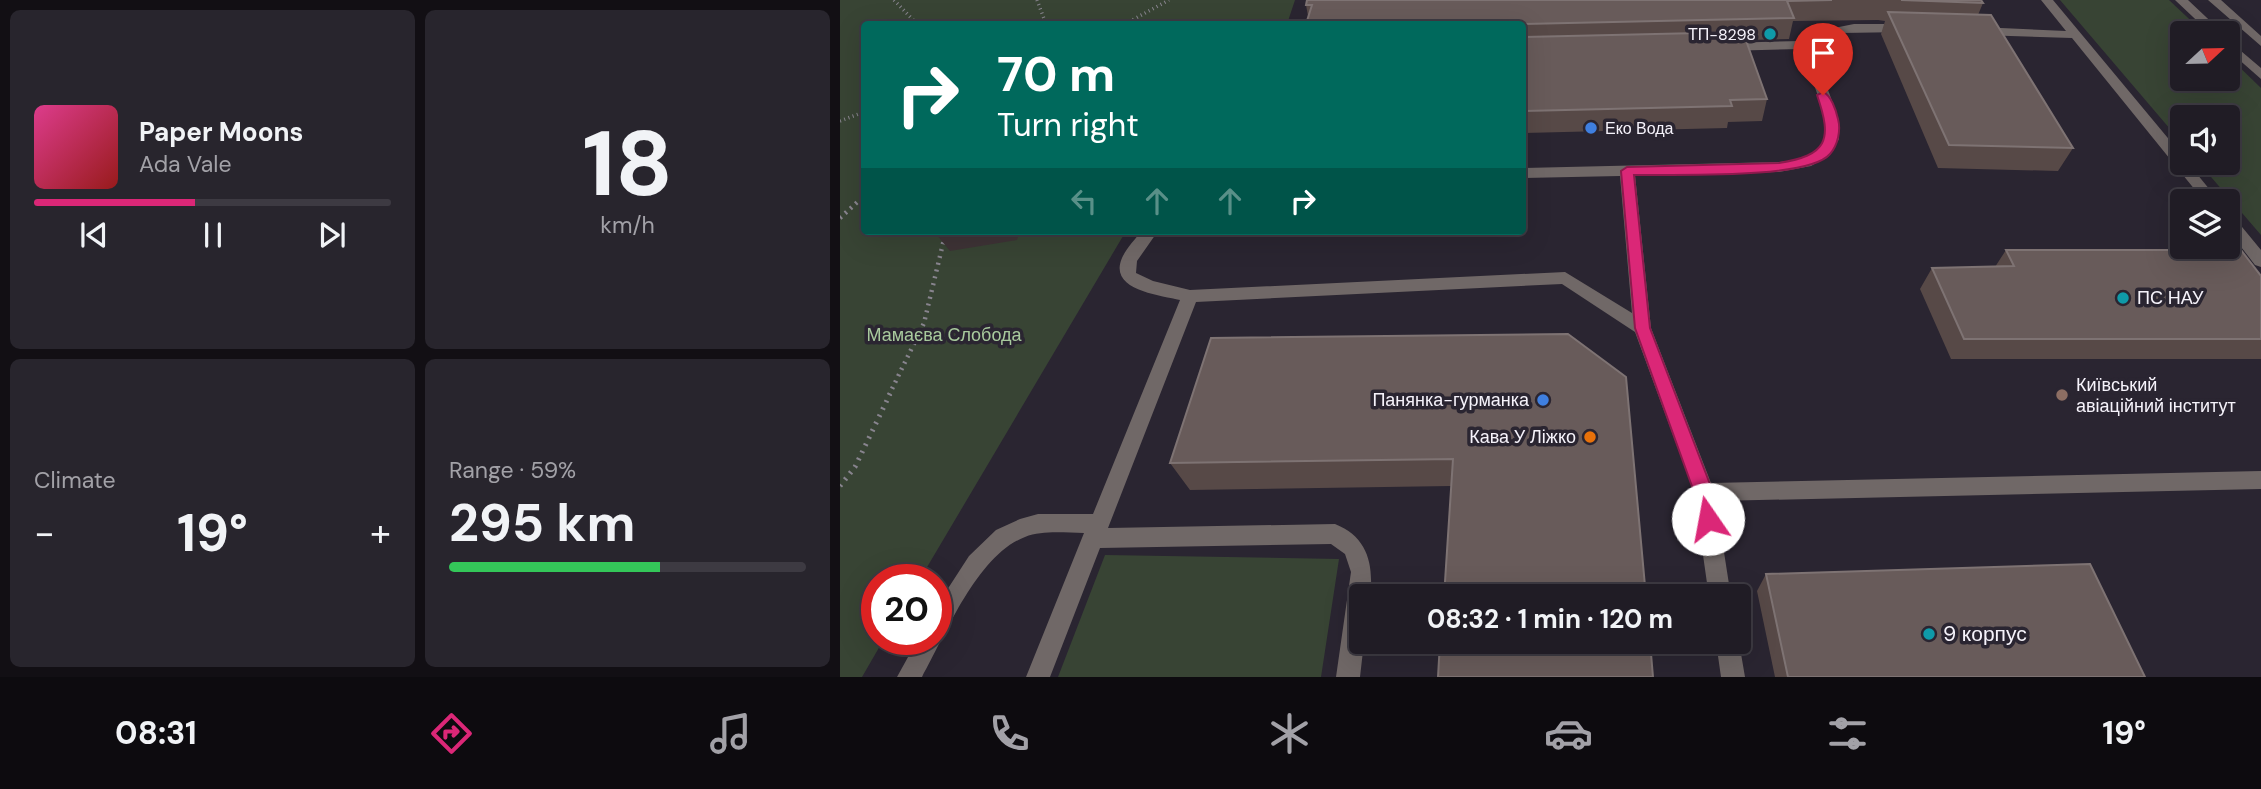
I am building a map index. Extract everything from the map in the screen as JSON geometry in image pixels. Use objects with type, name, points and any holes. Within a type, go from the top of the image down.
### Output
[{"type":"lane","points":[[2047,0],[2202,189]]},
{"type":"lane","points":[[2181,0],[2204,21]]},
{"type":"lane","points":[[2214,0],[2261,42]]},
{"type":"lane","points":[[1711,48],[1805,46],[1819,35],[1841,29],[1918,29]]},
{"type":"lane","points":[[1971,31],[2077,34]]},
{"type":"lane","points":[[1526,173],[1779,167],[1806,163],[1824,153],[1832,139],[1832,120],[1805,46]]},
{"type":"lane","points":[[2240,55],[2261,75]]},
{"type":"lane","points":[[1627,171],[1643,328],[1704,492],[1718,584]]},
{"type":"lane","points":[[1147,235],[1129,260],[1128,276],[1149,286],[1190,296],[1565,278],[1643,328]]},
{"type":"lane","points":[[2240,235],[2261,261]]},
{"type":"lane","points":[[1038,677],[1190,296]]},
{"type":"lane","points":[[1704,492],[2261,480]]},
{"type":"lane","points":[[952,604],[988,549],[1012,532],[1037,524],[1095,531],[1335,534],[1354,548],[1362,572],[1348,677]]},
{"type":"lane","points":[[1729,654],[1733,677]]},
{"type":"lane","points":[[909,677],[922,655]]},
{"type":"path","points":[[894,0],[914,21]]},
{"type":"path","points":[[1037,0],[1045,21]]},
{"type":"path","points":[[1152,0],[1154,9]]},
{"type":"path","points":[[1131,21],[1169,0]]},
{"type":"path","points":[[840,121],[861,113]]},
{"type":"path","points":[[840,218],[861,199]]},
{"type":"path","points":[[840,486],[855,467],[924,323],[945,235]]},
{"type":"green space","name":"Мамаєва Слобода","points":[[840,0],[1295,0],[1288,21],[861,21],[861,235],[1124,235],[929,564],[861,564],[861,655],[875,655],[862,677],[840,677]]},
{"type":"green space","points":[[2060,0],[2169,0],[2191,21],[2170,21],[2170,91],[2240,91],[2240,68],[2261,88],[2261,235],[2240,211],[2240,189],[2221,189],[2209,175],[2240,175],[2240,105],[2170,105],[2170,129]]},
{"type":"green space","points":[[1105,555],[1339,559],[1321,677],[1058,677]]},
{"type":"building","points":[[1307,0],[1832,0],[1787,1],[1794,18],[1526,24],[1526,21],[1307,21],[1312,5],[1306,5]]},
{"type":"building","points":[[1901,0],[1981,0],[1983,3]]},
{"type":"building","points":[[1888,12],[1991,15],[2073,148],[1949,145]]},
{"type":"building","points":[[1743,32],[1767,99],[1730,100],[1732,106],[1526,111],[1526,37]]},
{"type":"building","name":"ПС НАУ","points":[[2006,250],[2170,250],[2170,259],[2240,259],[2241,250],[2261,276],[2261,339],[1964,339],[1932,268],[2014,266]]},
{"type":"building","points":[[1568,334],[1626,377],[1645,584],[1445,584],[1453,459],[1170,463],[1211,338]]},
{"type":"building","name":"9 корпус","points":[[2090,564],[2145,677],[1788,677],[1766,574]]},
{"type":"building","points":[[1439,654],[1651,654],[1653,677],[1438,677]]},
{"type":"place","name":"ТП-8298","points":[[1770,34]]},
{"type":"place","name":"Еко Вода","points":[[1591,128]]},
{"type":"place","name":"ПС НАУ","points":[[2123,298]]},
{"type":"place","name":"Київський авіаційний інститут","points":[[2062,395]]},
{"type":"place","name":"Панянка-гурманка","points":[[1543,400]]},
{"type":"place","name":"Кава У Ліжко","points":[[1590,437]]},
{"type":"place","name":"9 корпус","points":[[1929,634]]},
{"type":"route","points":[[1708,519],[1704,492],[1643,328],[1627,171],[1779,167],[1806,163],[1824,153],[1832,139],[1832,120],[1823,95]]}]
